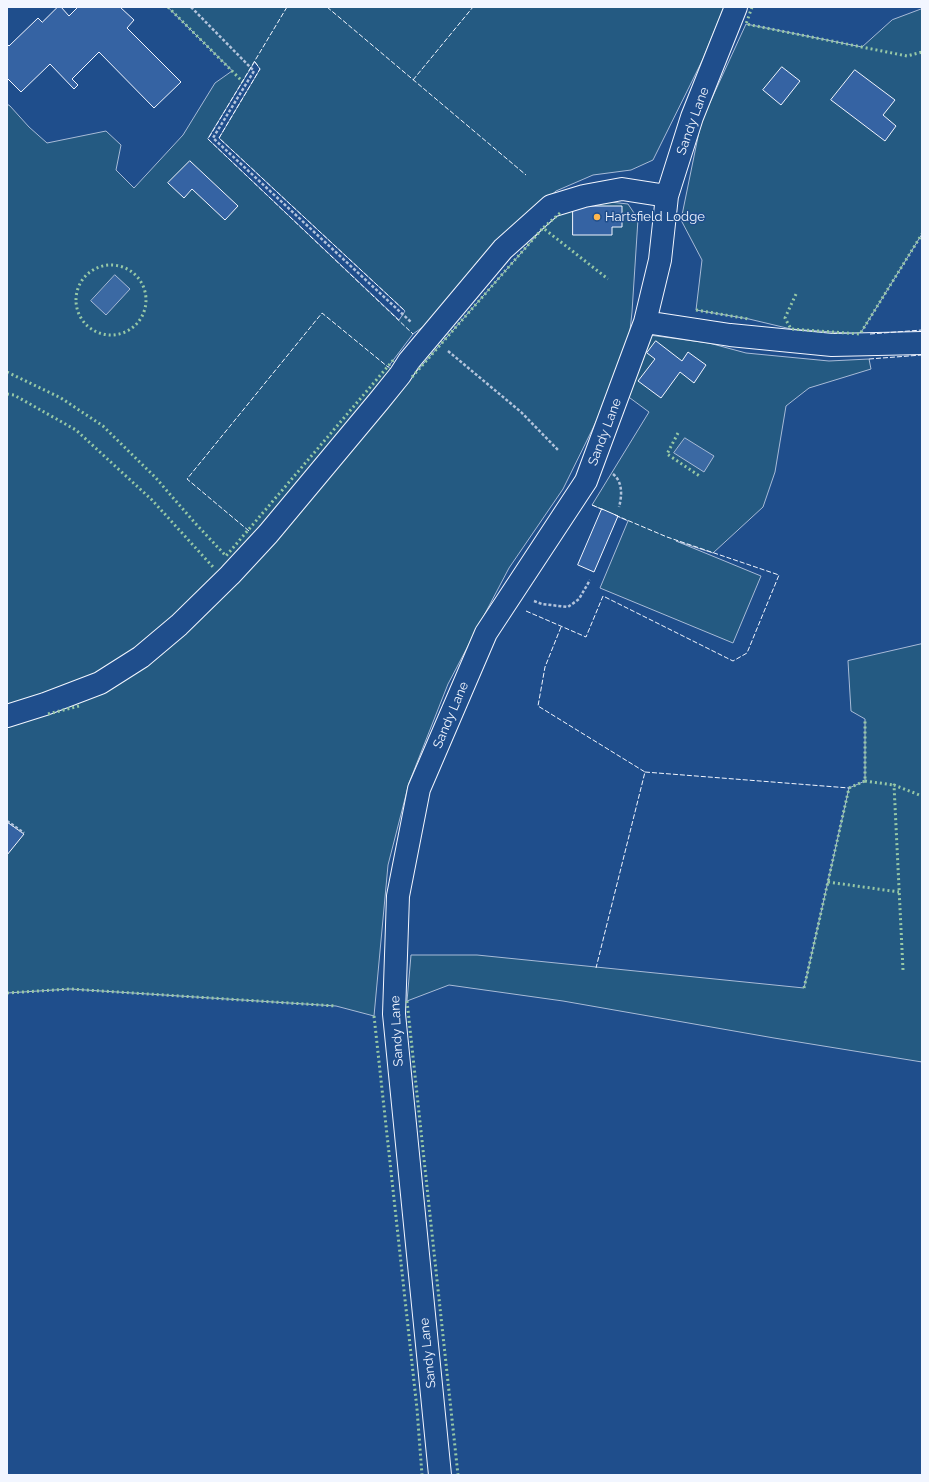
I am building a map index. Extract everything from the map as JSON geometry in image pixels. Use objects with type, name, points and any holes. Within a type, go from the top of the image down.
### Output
[{"type":"street","name":"Sandy Lane","points":[[440,1475],[394,1014],[398,896],[419,789],[486,634],[586,481],[645,322],[660,260],[667,196],[692,117],[736,7]]},
{"type":"street","points":[[7,716],[45,704],[100,683],[141,657],[178,625],[230,575],[268,534],[379,401],[409,361],[431,337],[503,248],[551,206],[584,196],[622,189],[667,196]]},
{"type":"street","points":[[645,322],[730,335],[832,345],[922,343]]},
{"type":"path","points":[[191,7],[254,71],[213,138],[417,328],[431,337],[521,412],[558,450]]},
{"type":"path","points":[[514,591],[542,604],[568,607],[579,599],[590,580]]},
{"type":"path","points":[[7,821],[24,833]]},
{"type":"shaded area","points":[[168,7],[724,7],[703,59],[653,160],[631,170],[593,175],[556,191],[503,237],[434,319],[413,334],[388,367],[409,380],[543,228],[563,210],[610,202],[628,204],[638,219],[628,349],[595,424],[563,489],[509,568],[448,684],[409,783],[388,865],[374,1016],[336,1006],[70,989],[7,993],[7,104],[47,143],[106,131],[121,145],[116,170],[134,188],[183,135],[215,83],[232,71]],"holes":[[[255,62],[260,69],[219,138],[405,311],[399,320],[208,139]]]},
{"type":"shaded area","points":[[922,9],[922,234],[860,334],[791,329],[749,319],[696,310],[702,260],[681,220],[701,122],[746,24],[862,47],[892,20]]},
{"type":"shaded area","points":[[115,275],[130,289],[106,315],[91,301]]},
{"type":"shaded area","points":[[649,335],[709,343],[746,353],[829,361],[869,359],[871,369],[809,388],[786,406],[775,472],[763,507],[713,553],[676,541],[761,576],[733,643],[600,588],[628,521],[592,505],[649,412],[626,395]]},
{"type":"shaded area","points":[[685,438],[714,456],[704,472],[674,453]]},
{"type":"shaded area","points":[[922,644],[922,1062],[563,1001],[449,985],[407,1001],[411,955],[477,955],[804,988],[849,788],[865,781],[865,719],[851,711],[848,661]]},
{"type":"building","points":[[58,7],[61,7],[69,16],[78,7],[120,7],[134,20],[127,28],[181,82],[154,108],[99,52],[72,79],[78,85],[74,89],[50,64],[21,92],[7,78],[7,44],[9,46],[38,18],[42,22]]},
{"type":"building","points":[[782,67],[800,81],[781,105],[763,90]]},
{"type":"building","points":[[855,70],[895,100],[883,115],[896,126],[885,141],[831,100]]},
{"type":"building","points":[[190,161],[238,206],[225,220],[192,189],[184,198],[168,183]]},
{"type":"building","name":"Hartsfield Lodge","points":[[573,206],[622,206],[622,227],[612,227],[612,235],[573,235]]},
{"type":"building","points":[[656,341],[682,361],[688,352],[706,365],[694,383],[680,372],[661,398],[638,381],[655,359],[647,353]]},
{"type":"building","points":[[602,509],[618,516],[594,572],[578,565]]},
{"type":"building","points":[[7,822],[24,834],[7,855]]},
{"type":"hedge","points":[[168,7],[243,82]]},
{"type":"hedge","points":[[752,7],[746,24],[907,56],[922,52]]},
{"type":"hedge","points":[[560,213],[543,228],[608,279]]},
{"type":"hedge","points":[[412,377],[543,228]]},
{"type":"hedge","points":[[796,294],[785,318],[791,329],[860,334],[922,234]]},
{"type":"hedge","points":[[111,265],[124,268],[136,275],[143,287],[146,300],[143,313],[136,325],[124,332],[111,335],[98,332],[86,325],[79,313],[76,300],[79,287],[86,275],[98,268],[111,265]]},
{"type":"hedge","points":[[696,310],[749,319]]},
{"type":"hedge","points":[[7,372],[61,398],[103,426],[155,477],[226,556],[395,358]]},
{"type":"hedge","points":[[7,394],[14,395],[76,430],[152,500],[213,567]]},
{"type":"hedge","points":[[678,433],[667,454],[701,477]]},
{"type":"hedge","points":[[48,714],[79,706]]},
{"type":"hedge","points":[[804,988],[849,788],[865,781],[865,719]]},
{"type":"hedge","points":[[865,781],[894,785]]},
{"type":"hedge","points":[[903,970],[894,785],[922,796]]},
{"type":"hedge","points":[[828,882],[899,892]]},
{"type":"hedge","points":[[7,993],[70,989],[336,1006]]},
{"type":"hedge","points":[[407,1001],[458,1475]]},
{"type":"hedge","points":[[374,1016],[417,1409],[422,1475]]},
{"type":"fence","points":[[287,7],[208,139],[413,334]]},
{"type":"fence","points":[[327,7],[526,175]]},
{"type":"fence","points":[[413,80],[473,7]]},
{"type":"fence","points":[[255,62],[260,69],[219,138],[405,311]]},
{"type":"fence","points":[[249,531],[187,479],[322,313],[388,367]]},
{"type":"fence","points":[[870,334],[922,330]]},
{"type":"fence","points":[[869,359],[922,355]]},
{"type":"fence","points":[[592,505],[604,510]]},
{"type":"fence","points":[[526,611],[586,637],[603,596],[733,661],[747,653],[779,575],[667,537],[615,515]]},
{"type":"fence","points":[[561,627],[545,667],[538,706],[645,772],[596,968]]},
{"type":"fence","points":[[645,772],[849,788]]},
{"type":"place","name":"Hartsfield Lodge","points":[[597,217]]}]
